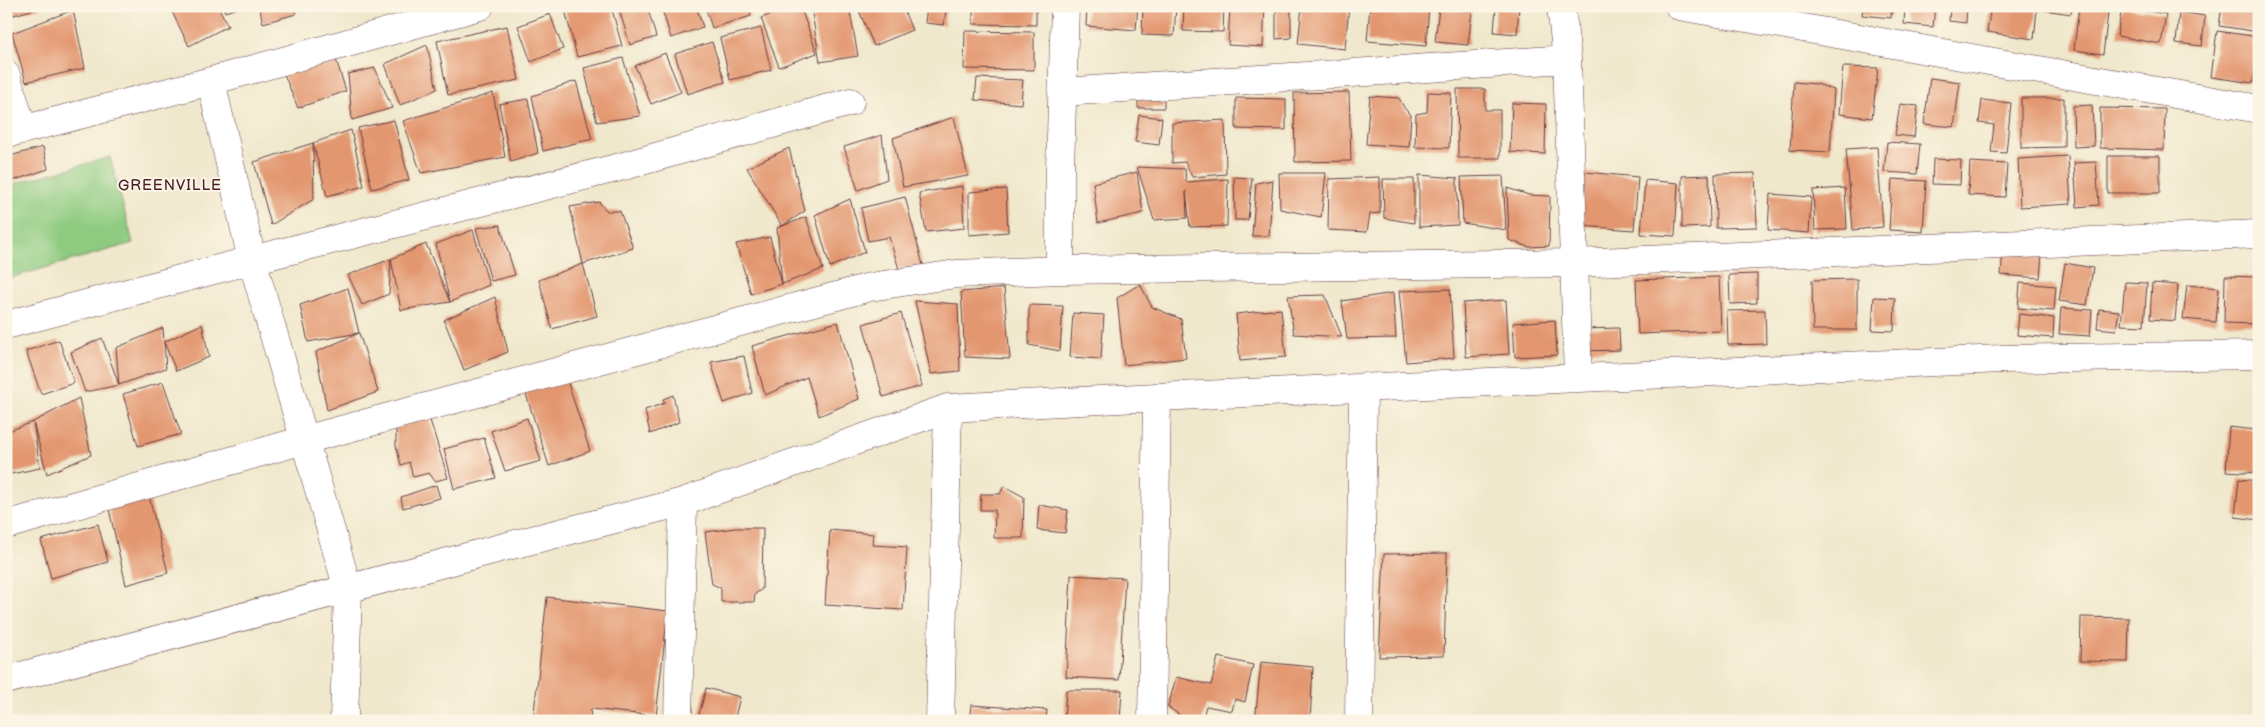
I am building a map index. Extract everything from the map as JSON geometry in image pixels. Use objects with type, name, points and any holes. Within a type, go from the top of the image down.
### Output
[{"type":"street","points":[[6,75],[15,132],[211,81],[480,6]]},
{"type":"street","points":[[1060,270],[1065,6]]},
{"type":"street","points":[[1561,6],[1567,59],[1578,377]]},
{"type":"street","points":[[1679,6],[2259,109]]},
{"type":"street","points":[[1062,92],[1567,59]]},
{"type":"street","points":[[211,81],[252,260],[348,589],[344,721]]},
{"type":"street","points":[[6,325],[252,260],[624,166],[850,102]]},
{"type":"street","points":[[6,525],[304,440],[870,287],[956,274],[1060,270],[1574,263],[2259,234]]},
{"type":"street","points":[[6,680],[683,502],[948,408],[1157,396],[2002,358],[2259,355]]},
{"type":"street","points":[[1359,721],[1363,387]]},
{"type":"street","points":[[1152,721],[1157,396]]},
{"type":"street","points":[[940,721],[948,408]]},
{"type":"street","points":[[678,721],[683,502]]},
{"type":"green space","points":[[110,157],[133,243],[6,279],[6,186]]},
{"type":"building","points":[[6,6],[42,6],[43,7],[6,17]]},
{"type":"building","points":[[169,6],[218,6],[228,26],[189,46]]},
{"type":"building","points":[[223,6],[241,6],[241,7],[225,12]]},
{"type":"building","points":[[259,6],[294,6],[296,14],[263,23]]},
{"type":"building","points":[[564,6],[611,6],[622,46],[577,57]]},
{"type":"building","points":[[618,6],[647,6],[656,37],[630,45]]},
{"type":"building","points":[[661,6],[696,6],[703,27],[671,38]]},
{"type":"building","points":[[705,6],[748,6],[751,16],[712,28]]},
{"type":"building","points":[[794,6],[800,6],[817,53],[779,67],[761,18]]},
{"type":"building","points":[[849,6],[858,56],[820,62],[811,7]]},
{"type":"building","points":[[857,6],[902,6],[912,30],[874,46]]},
{"type":"building","points":[[973,6],[1036,6],[1036,25],[973,24]]},
{"type":"building","points":[[1087,6],[1138,6],[1136,30],[1086,26]]},
{"type":"building","points":[[1143,6],[1176,6],[1174,36],[1142,35]]},
{"type":"building","points":[[1184,6],[1224,6],[1223,32],[1183,31]]},
{"type":"building","points":[[1230,6],[1265,6],[1263,47],[1228,45]]},
{"type":"building","points":[[1276,6],[1291,6],[1291,38],[1276,39]]},
{"type":"building","points":[[1302,6],[1349,6],[1345,49],[1298,44]]},
{"type":"building","points":[[1370,6],[1429,6],[1426,46],[1367,41]]},
{"type":"building","points":[[1496,6],[1519,6],[1517,34],[1494,32]]},
{"type":"building","points":[[1863,6],[1892,6],[1891,18],[1862,15]]},
{"type":"building","points":[[1905,6],[1935,6],[1933,27],[1904,24]]},
{"type":"building","points":[[1950,6],[1967,6],[1966,23],[1949,21]]},
{"type":"building","points":[[1991,6],[2072,6],[2071,14],[2037,9],[2034,39],[1987,32]]},
{"type":"building","points":[[2079,6],[2109,6],[2103,54],[2074,50]]},
{"type":"building","points":[[2202,6],[2217,6],[2217,10]]},
{"type":"building","points":[[2222,6],[2259,6],[2259,32],[2219,26]]},
{"type":"building","points":[[927,7],[946,10],[944,25],[925,23]]},
{"type":"building","points":[[1439,7],[1472,11],[1468,45],[1435,42]]},
{"type":"building","points":[[2122,7],[2166,14],[2161,44],[2117,36]]},
{"type":"building","points":[[73,10],[85,68],[26,82],[12,33]]},
{"type":"building","points":[[2179,12],[2205,16],[2202,46],[2176,43]]},
{"type":"building","points":[[550,14],[563,49],[531,62],[518,26]]},
{"type":"building","points":[[507,26],[519,80],[448,95],[437,41]]},
{"type":"building","points":[[761,28],[771,70],[730,80],[720,38]]},
{"type":"building","points":[[965,31],[1034,32],[1034,70],[964,69]]},
{"type":"building","points":[[2217,31],[2259,37],[2253,83],[2211,77]]},
{"type":"building","points":[[712,42],[725,82],[687,94],[675,54]]},
{"type":"building","points":[[427,45],[437,89],[400,105],[385,64]]},
{"type":"building","points":[[334,53],[346,91],[298,108],[284,74]]},
{"type":"building","points":[[665,53],[681,92],[651,104],[635,66]]},
{"type":"building","points":[[623,58],[640,116],[597,122],[584,68]]},
{"type":"building","points":[[1843,67],[1878,68],[1872,118],[1839,114]]},
{"type":"building","points":[[375,68],[392,108],[352,120],[348,74]]},
{"type":"building","points":[[977,78],[1023,80],[1021,104],[975,100]]},
{"type":"building","points":[[1930,78],[1960,82],[1954,127],[1924,124]]},
{"type":"building","points":[[576,81],[592,139],[543,151],[532,96]]},
{"type":"building","points":[[1794,82],[1817,84],[1834,90],[1830,152],[1790,150]]},
{"type":"building","points":[[1457,89],[1485,89],[1485,110],[1500,110],[1500,158],[1458,158]]},
{"type":"building","points":[[1349,92],[1351,161],[1295,162],[1294,93]]},
{"type":"building","points":[[1428,92],[1451,93],[1449,148],[1415,147],[1416,114],[1427,112]]},
{"type":"building","points":[[493,93],[505,157],[421,173],[403,121]]},
{"type":"building","points":[[1370,96],[1399,98],[1411,115],[1409,147],[1366,144]]},
{"type":"building","points":[[1138,98],[1164,98],[1164,108],[1138,108]]},
{"type":"building","points":[[1236,98],[1286,99],[1286,130],[1236,129]]},
{"type":"building","points":[[2021,98],[2064,98],[2064,147],[2021,148]]},
{"type":"building","points":[[528,99],[538,153],[511,162],[499,104]]},
{"type":"building","points":[[1982,100],[2011,103],[2006,153],[1991,152],[1994,125],[1979,123]]},
{"type":"building","points":[[1512,103],[1546,104],[1545,154],[1510,152]]},
{"type":"building","points":[[1900,104],[1918,106],[1914,137],[1895,135]]},
{"type":"building","points":[[2092,105],[2094,146],[2074,147],[2073,106]]},
{"type":"building","points":[[2100,108],[2165,109],[2164,150],[2100,148]]},
{"type":"building","points":[[1139,115],[1162,118],[1159,145],[1135,142]]},
{"type":"building","points":[[954,117],[968,176],[903,187],[893,138]]},
{"type":"building","points":[[394,120],[409,180],[372,189],[358,128]]},
{"type":"building","points":[[1225,120],[1226,174],[1192,177],[1185,162],[1172,163],[1172,123]]},
{"type":"building","points":[[351,130],[364,186],[327,196],[313,143]]},
{"type":"building","points":[[882,135],[887,179],[858,190],[844,147]]},
{"type":"building","points":[[1887,142],[1920,144],[1917,174],[1884,172]]},
{"type":"building","points":[[313,143],[314,199],[271,225],[254,162]]},
{"type":"building","points":[[43,147],[48,169],[6,183],[6,157]]},
{"type":"building","points":[[1877,147],[1883,227],[1853,230],[1846,149]]},
{"type":"building","points":[[789,148],[805,211],[782,226],[747,168]]},
{"type":"building","points":[[2068,156],[2071,204],[2020,207],[2018,159]]},
{"type":"building","points":[[2108,156],[2160,156],[2160,193],[2108,193]]},
{"type":"building","points":[[1933,159],[1961,160],[1960,185],[1932,184]]},
{"type":"building","points":[[1970,162],[2007,164],[2005,197],[1968,195]]},
{"type":"building","points":[[2096,162],[2099,205],[2077,207],[2074,163]]},
{"type":"building","points":[[1137,167],[1185,169],[1186,182],[1228,179],[1227,226],[1190,227],[1186,191],[1187,218],[1154,220]]},
{"type":"building","points":[[1137,172],[1143,213],[1098,223],[1093,183]]},
{"type":"building","points":[[1585,172],[1638,177],[1634,230],[1580,226]]},
{"type":"building","points":[[1279,173],[1326,173],[1321,217],[1280,209]]},
{"type":"building","points":[[1755,173],[1757,227],[1716,228],[1715,174]]},
{"type":"building","points":[[1419,175],[1457,178],[1458,225],[1419,227]]},
{"type":"building","points":[[1709,175],[1710,227],[1682,228],[1682,176]]},
{"type":"building","points":[[1503,176],[1506,230],[1463,223],[1461,177]]},
{"type":"building","points":[[1234,177],[1252,178],[1248,220],[1235,220]]},
{"type":"building","points":[[1380,177],[1380,213],[1370,214],[1367,232],[1328,230],[1329,179]]},
{"type":"building","points":[[1383,179],[1414,179],[1414,223],[1384,218]]},
{"type":"building","points":[[1892,179],[1926,181],[1923,232],[1889,230]]},
{"type":"building","points":[[1273,180],[1269,236],[1252,236],[1256,183]]},
{"type":"building","points":[[1645,180],[1678,183],[1675,236],[1641,234]]},
{"type":"building","points":[[962,186],[964,228],[926,232],[919,193]]},
{"type":"building","points":[[1507,188],[1529,195],[1550,196],[1549,246],[1529,247],[1509,240]]},
{"type":"building","points":[[1845,188],[1847,229],[1815,230],[1813,190]]},
{"type":"building","points":[[1006,189],[1008,232],[969,235],[969,192]]},
{"type":"building","points":[[1770,194],[1811,197],[1809,233],[1768,230]]},
{"type":"building","points":[[905,197],[923,265],[899,269],[889,237],[868,241],[861,208]]},
{"type":"building","points":[[850,199],[865,252],[830,267],[815,215]]},
{"type":"building","points":[[599,202],[607,211],[620,211],[633,248],[583,264],[570,207]]},
{"type":"building","points":[[806,217],[823,269],[782,284],[777,228]]},
{"type":"building","points":[[500,225],[515,275],[491,281],[476,228]]},
{"type":"building","points":[[473,230],[489,285],[450,302],[436,244]]},
{"type":"building","points":[[770,237],[782,284],[751,294],[736,244]]},
{"type":"building","points":[[426,244],[450,302],[401,310],[391,259]]},
{"type":"building","points":[[2003,250],[2042,253],[2040,278],[2001,275]]},
{"type":"building","points":[[391,259],[389,294],[362,305],[348,275]]},
{"type":"building","points":[[2065,263],[2093,268],[2087,305],[2059,301]]},
{"type":"building","points":[[583,264],[597,316],[552,329],[539,280]]},
{"type":"building","points":[[1757,274],[1757,303],[1730,304],[1729,275]]},
{"type":"building","points":[[2225,276],[2257,277],[2256,324],[2224,323]]},
{"type":"building","points":[[1719,277],[1721,331],[1638,334],[1636,280]]},
{"type":"building","points":[[1857,279],[1857,330],[1813,330],[1812,280]]},
{"type":"building","points":[[2125,282],[2147,283],[2144,326],[2121,325]]},
{"type":"building","points":[[2020,283],[2056,286],[2054,311],[2018,308]]},
{"type":"building","points":[[2152,283],[2178,285],[2175,321],[2150,319]]},
{"type":"building","points":[[1140,284],[1152,307],[1181,319],[1186,358],[1124,365],[1117,298]]},
{"type":"building","points":[[2187,285],[2219,288],[2216,322],[2183,319]]},
{"type":"building","points":[[348,288],[359,333],[308,342],[300,305]]},
{"type":"building","points":[[1004,288],[1010,359],[965,357],[961,292]]},
{"type":"building","points":[[1450,289],[1454,358],[1406,362],[1399,291]]},
{"type":"building","points":[[1393,293],[1396,338],[1347,339],[1342,301]]},
{"type":"building","points":[[1325,295],[1342,337],[1294,334],[1288,296]]},
{"type":"building","points":[[495,297],[508,352],[464,370],[444,320]]},
{"type":"building","points":[[1874,297],[1895,298],[1894,331],[1872,330]]},
{"type":"building","points":[[1506,300],[1509,354],[1466,357],[1463,303]]},
{"type":"building","points":[[915,301],[958,304],[960,371],[931,374]]},
{"type":"building","points":[[1029,305],[1063,306],[1060,351],[1029,345]]},
{"type":"building","points":[[2061,308],[2092,310],[2090,336],[2059,334]]},
{"type":"building","points":[[1281,309],[1286,357],[1240,361],[1236,314]]},
{"type":"building","points":[[2099,309],[2119,311],[2116,330],[2097,328]]},
{"type":"building","points":[[1765,310],[1766,344],[1728,345],[1727,311]]},
{"type":"building","points":[[901,313],[922,386],[883,397],[863,324]]},
{"type":"building","points":[[1073,313],[1104,315],[1101,359],[1070,357]]},
{"type":"building","points":[[2019,314],[2054,318],[2053,338],[2017,335]]},
{"type":"building","points":[[1555,320],[1557,355],[1515,357],[1513,323]]},
{"type":"building","points":[[838,322],[859,399],[819,416],[807,377],[765,395],[752,346]]},
{"type":"building","points":[[202,324],[209,357],[176,371],[164,342]]},
{"type":"building","points":[[163,328],[166,368],[119,385],[116,348]]},
{"type":"building","points":[[1619,328],[1620,350],[1582,351],[1581,329]]},
{"type":"building","points":[[359,333],[378,392],[327,410],[316,352]]},
{"type":"building","points":[[102,338],[119,385],[85,392],[71,352]]},
{"type":"building","points":[[59,340],[74,383],[41,394],[26,351]]},
{"type":"building","points":[[744,356],[752,393],[724,403],[711,362]]},
{"type":"building","points":[[567,380],[590,451],[549,466],[525,391]]},
{"type":"building","points":[[163,382],[181,434],[138,446],[123,394]]},
{"type":"building","points":[[673,395],[679,422],[650,434],[645,410],[665,403],[663,399]]},
{"type":"building","points":[[79,398],[91,455],[47,474],[33,422]]},
{"type":"building","points":[[2257,412],[2259,473],[2226,471],[2229,427],[2256,430]]},
{"type":"building","points":[[429,417],[448,478],[435,481],[429,473],[413,477],[409,462],[401,465],[396,446],[396,428]]},
{"type":"building","points":[[527,418],[541,461],[505,471],[491,431]]},
{"type":"building","points":[[33,422],[40,468],[6,475],[6,432]]},
{"type":"building","points":[[484,438],[496,478],[454,489],[444,449]]},
{"type":"building","points":[[2239,479],[2259,481],[2259,520],[2235,517]]},
{"type":"building","points":[[436,485],[440,498],[403,508],[401,497]]},
{"type":"building","points":[[1004,486],[1024,497],[1023,538],[994,538],[995,510],[980,510],[981,494],[1000,494]]},
{"type":"building","points":[[149,496],[168,573],[126,585],[109,509]]},
{"type":"building","points":[[1039,505],[1068,510],[1065,533],[1037,530]]},
{"type":"building","points":[[98,524],[108,562],[51,578],[41,540]]},
{"type":"building","points":[[736,528],[763,528],[762,589],[755,594],[754,602],[721,602],[721,588],[712,584],[705,532]]},
{"type":"building","points":[[830,530],[873,534],[872,545],[907,547],[903,610],[825,605]]},
{"type":"building","points":[[1447,553],[1444,656],[1379,657],[1384,554]]},
{"type":"building","points":[[1071,575],[1125,578],[1119,680],[1066,677]]},
{"type":"building","points":[[547,597],[668,611],[656,716],[591,709],[590,721],[533,721]]},
{"type":"building","points":[[2081,617],[2129,618],[2128,662],[2080,661]]},
{"type":"building","points":[[1218,657],[1253,665],[1245,702],[1235,699],[1232,711],[1206,706],[1202,721],[1188,721],[1168,707],[1176,677],[1211,685]]},
{"type":"building","points":[[1261,662],[1313,667],[1310,721],[1255,721]]},
{"type":"building","points":[[706,688],[740,697],[734,721],[698,719]]},
{"type":"building","points":[[1066,690],[1122,690],[1120,721],[1064,721]]},
{"type":"building","points":[[971,705],[1047,710],[1046,721],[969,721]]},
{"type":"building","points":[[2009,717],[2026,720],[2009,721]]},
{"type":"district","name":"GREENVILLE","points":[[170,185]]}]
